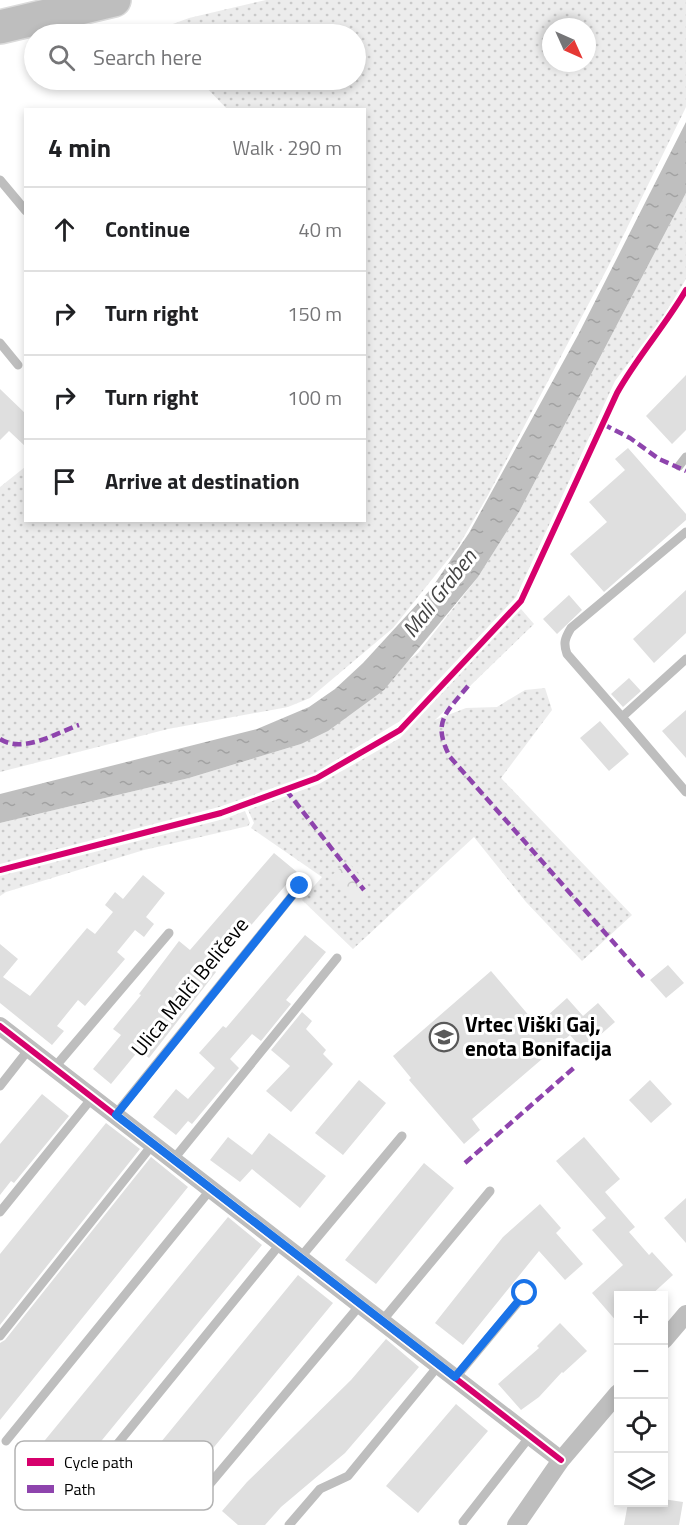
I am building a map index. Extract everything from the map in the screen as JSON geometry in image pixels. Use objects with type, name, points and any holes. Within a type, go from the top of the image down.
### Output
[{"type":"highway","points":[[0,27],[114,0]]},
{"type":"street","points":[[0,1026],[561,1460]]},
{"type":"street","points":[[668,1334],[686,1314]]},
{"type":"street","points":[[516,1525],[561,1460],[614,1398]]},
{"type":"lane","points":[[0,180],[24,209]]},
{"type":"lane","points":[[0,343],[18,365]]},
{"type":"lane","points":[[679,466],[686,457]]},
{"type":"lane","points":[[686,532],[571,628],[563,645],[567,654],[686,792]]},
{"type":"lane","points":[[622,717],[686,658]]},
{"type":"lane","name":"Ulica Malči Beličeve","points":[[116,1115],[300,886]]},
{"type":"lane","points":[[54,1068],[169,933]]},
{"type":"lane","points":[[173,1160],[337,958]]},
{"type":"lane","points":[[0,1086],[29,1049]]},
{"type":"lane","points":[[0,1212],[92,1098]]},
{"type":"lane","points":[[300,1258],[402,1136]]},
{"type":"lane","points":[[0,1336],[153,1144]]},
{"type":"lane","points":[[6,1441],[211,1189]]},
{"type":"lane","points":[[382,1321],[490,1191]]},
{"type":"lane","points":[[120,1441],[281,1243]]},
{"type":"lane","points":[[455,1377],[525,1293]]},
{"type":"lane","points":[[213,1480],[361,1304]]},
{"type":"lane","points":[[289,1525],[320,1489],[348,1476],[439,1365]]},
{"type":"lane","points":[[463,1522],[531,1436]]},
{"type":"green space","points":[[266,0],[686,0],[686,107],[608,267],[487,497],[458,547],[393,628],[310,698],[288,707],[168,729],[0,772],[0,487],[24,468],[24,522],[366,522],[366,108],[226,108],[209,90],[366,90],[366,24],[173,24]]},
{"type":"green space","points":[[686,193],[686,279],[663,317],[615,381],[516,597],[400,721],[315,773],[219,807],[0,864],[0,823],[189,778],[301,744],[418,653],[478,577],[519,512]]},
{"type":"green space","points":[[521,609],[534,624],[435,720],[466,708],[497,707],[525,690],[545,688],[552,710],[501,778],[632,915],[582,961],[526,902],[474,837],[353,949],[302,900],[322,877],[251,828],[254,823],[248,810],[319,784],[400,738]]},
{"type":"green space","points":[[245,811],[250,823],[248,826],[144,850],[6,892],[0,896],[0,876],[224,819]]},
{"type":"green space","points":[[348,862],[371,889],[355,903],[332,875]]},
{"type":"water","name":"Mali Graben","points":[[686,122],[686,193],[519,512],[478,577],[384,690],[328,731],[301,744],[189,778],[0,823],[0,794],[257,729],[309,707],[335,689],[363,663],[431,589],[469,533],[578,335]]},
{"type":"building","points":[[686,375],[686,430],[672,444],[646,416]]},
{"type":"building","points":[[0,389],[24,412],[24,445],[9,431],[0,440]]},
{"type":"building","points":[[628,448],[686,514],[686,520],[604,592],[570,554],[607,522],[589,502],[625,470],[615,459]]},
{"type":"building","points":[[686,590],[686,633],[654,663],[633,639]]},
{"type":"building","points":[[569,595],[582,610],[557,634],[543,619]]},
{"type":"building","points":[[629,678],[641,691],[623,707],[611,694]]},
{"type":"building","points":[[686,710],[686,758],[662,731]]},
{"type":"building","points":[[600,721],[629,754],[609,771],[580,738]]},
{"type":"building","points":[[274,853],[297,872],[240,938],[234,933],[208,965],[216,972],[149,1058],[139,1050],[111,1084],[93,1069],[121,1035],[113,1029],[141,995],[139,994],[179,941],[190,950]]},
{"type":"building","points":[[143,875],[165,893],[146,917],[154,924],[144,937],[135,930],[117,952],[125,959],[85,1006],[78,1000],[57,1026],[64,1031],[52,1045],[0,1003],[0,944],[18,959],[3,977],[30,996],[87,928],[95,934],[113,912],[105,905],[115,892],[123,899]]},
{"type":"building","points":[[305,935],[326,952],[286,1000],[291,1004],[261,1041],[252,1034],[230,1059],[239,1068],[192,1124],[188,1121],[176,1135],[153,1117],[176,1089],[188,1099],[215,1068],[199,1053],[223,1026],[226,1028]]},
{"type":"building","points":[[668,965],[684,983],[666,998],[650,980]]},
{"type":"building","points":[[491,971],[537,1025],[567,998],[583,1016],[598,1003],[615,1022],[583,1050],[570,1035],[472,1119],[480,1130],[464,1144],[409,1080],[411,1078],[393,1056]]},
{"type":"building","points":[[302,1012],[312,1021],[306,1029],[326,1050],[323,1054],[333,1064],[291,1112],[266,1091],[290,1066],[271,1050]]},
{"type":"building","points":[[359,1080],[386,1103],[343,1155],[315,1133]]},
{"type":"building","points":[[650,1080],[672,1104],[651,1123],[629,1100]]},
{"type":"building","points":[[42,1094],[69,1116],[14,1183],[11,1181],[0,1195],[0,1144]]},
{"type":"building","points":[[106,1123],[140,1149],[0,1325],[0,1254]]},
{"type":"building","points":[[269,1133],[326,1176],[300,1208],[252,1169],[240,1182],[210,1160],[228,1137],[252,1155]]},
{"type":"building","points":[[584,1137],[620,1179],[605,1192],[635,1227],[629,1232],[649,1255],[652,1252],[673,1275],[655,1291],[614,1291],[614,1318],[592,1293],[623,1265],[592,1230],[606,1218],[556,1161]]},
{"type":"building","points":[[151,1157],[188,1187],[0,1420],[0,1343],[5,1340]]},
{"type":"building","points":[[424,1163],[454,1188],[376,1284],[345,1260]]},
{"type":"building","points":[[686,1198],[686,1243],[664,1218]]},
{"type":"building","points":[[540,1204],[561,1228],[556,1233],[583,1264],[565,1280],[539,1251],[463,1345],[435,1323],[503,1237]]},
{"type":"building","points":[[228,1217],[262,1245],[101,1441],[44,1441]]},
{"type":"building","points":[[298,1275],[333,1303],[213,1448],[213,1441],[162,1441]]},
{"type":"building","points":[[560,1323],[587,1351],[562,1372],[539,1397],[521,1410],[498,1384],[539,1348],[537,1346]]},
{"type":"building","points":[[386,1339],[419,1367],[345,1453],[281,1507],[265,1525],[238,1525],[222,1511],[247,1482],[351,1380]]},
{"type":"building","points":[[456,1404],[488,1431],[418,1513],[386,1486]]},
{"type":"building","points":[[668,1500],[683,1502],[679,1525],[624,1525],[627,1507],[668,1507]]},
{"type":"marked path","points":[[603,424],[630,438],[659,459],[686,471]]},
{"type":"marked path","points":[[468,686],[444,719],[442,735],[450,757],[644,977]]},
{"type":"marked path","points":[[0,739],[9,743],[29,743],[40,741],[79,725]]},
{"type":"marked path","points":[[286,790],[364,890]]},
{"type":"marked path","points":[[465,1163],[576,1066]]},
{"type":"cycle path","points":[[0,870],[221,813],[317,778],[400,730],[521,601],[617,393],[686,290]]},
{"type":"cycle path","points":[[0,1026],[561,1460]]},
{"type":"place","name":"Vrtec Viški Gaj, enota Bonifacija","points":[[444,1037]]},
{"type":"route","points":[[300,886],[116,1115],[455,1377],[525,1293]]}]
